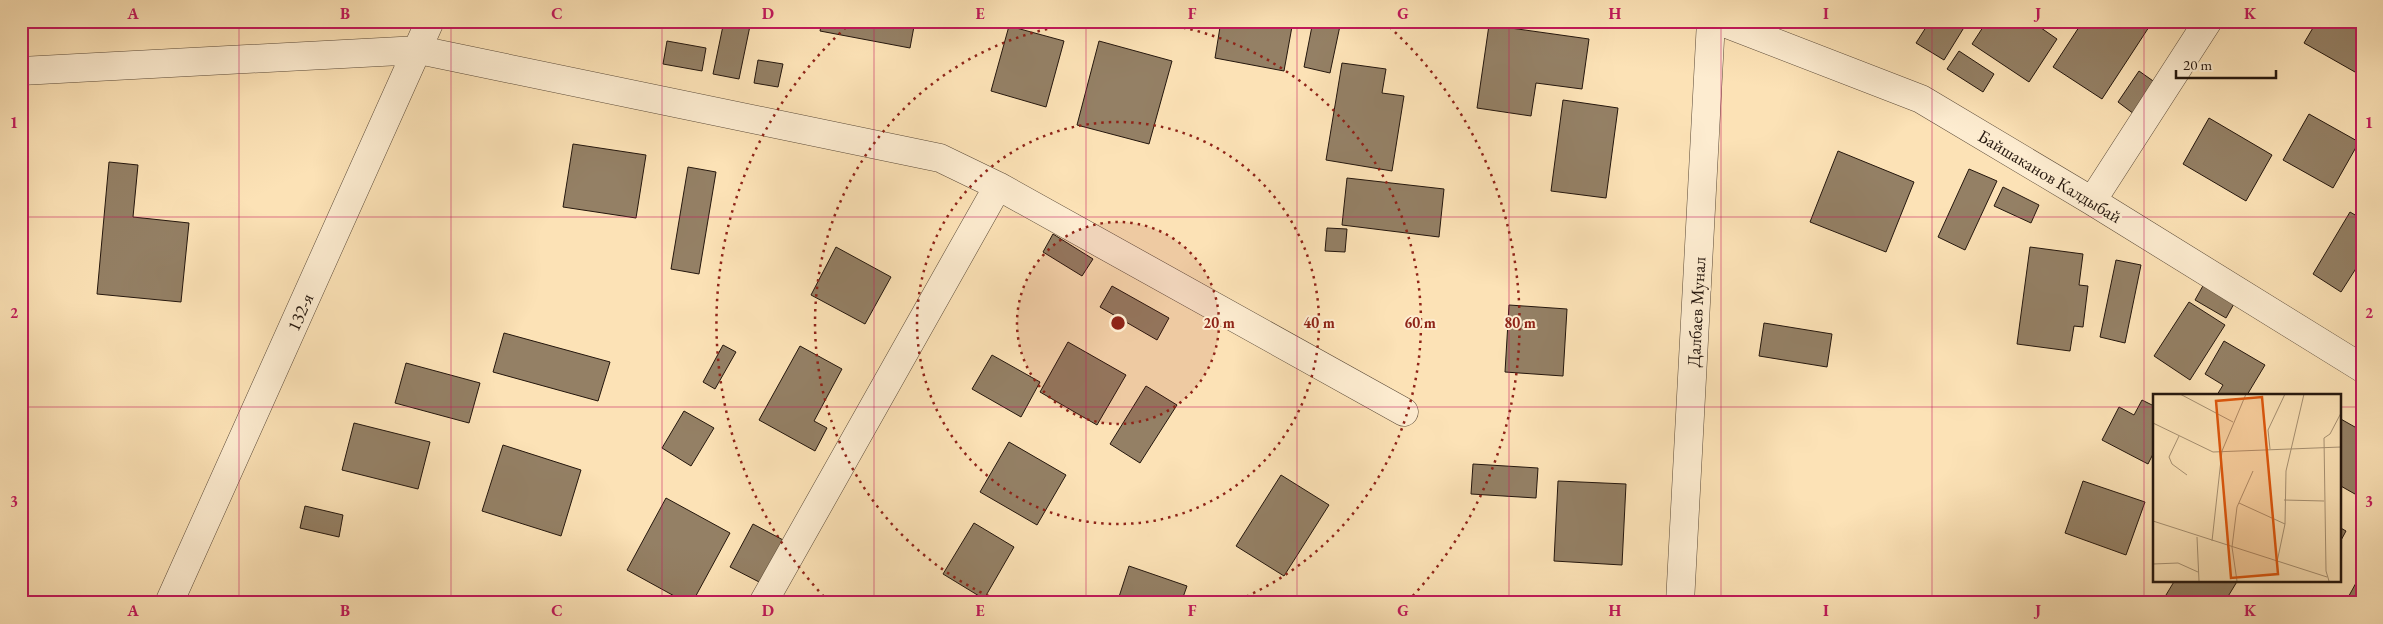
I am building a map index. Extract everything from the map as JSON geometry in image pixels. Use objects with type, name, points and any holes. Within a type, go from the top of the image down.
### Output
[{"type":"street","name":"132-я","points":[[169,603],[419,50],[430,21]]},
{"type":"street","name":"Далбаев Мунал","points":[[1680,603],[1711,21]]},
{"type":"street","name":"Байшаканов Калдыбай","points":[[1719,21],[1921,99],[2092,201],[2362,368]]},
{"type":"street","points":[[2092,201],[2208,21]]},
{"type":"street","points":[[21,71],[419,50],[940,158],[998,186],[1404,412]]},
{"type":"street","points":[[762,603],[998,186]]},
{"type":"building","points":[[724,21],[751,21],[739,79],[713,74]]},
{"type":"building","points":[[822,21],[915,21],[910,48],[820,31]]},
{"type":"building","points":[[1221,21],[1293,21],[1284,71],[1215,58]]},
{"type":"building","points":[[1313,21],[1341,21],[1330,73],[1304,67]]},
{"type":"building","points":[[1930,21],[1968,21],[1944,60],[1916,43]]},
{"type":"building","points":[[1987,21],[2031,21],[2057,39],[2029,82],[1972,44]]},
{"type":"building","points":[[2083,21],[2140,21],[2149,27],[2102,99],[2053,67]]},
{"type":"building","points":[[2317,21],[2362,21],[2362,76],[2304,43]]},
{"type":"building","points":[[1489,25],[1589,39],[1582,89],[1536,83],[1531,116],[1477,108]]},
{"type":"building","points":[[1009,26],[1064,41],[1046,107],[991,91]]},
{"type":"building","points":[[667,41],[706,48],[702,71],[663,64]]},
{"type":"building","points":[[1099,41],[1172,61],[1149,144],[1077,125]]},
{"type":"building","points":[[1959,51],[1994,74],[1983,92],[1947,69]]},
{"type":"building","points":[[758,60],[783,64],[778,87],[754,83]]},
{"type":"building","points":[[1342,63],[1386,69],[1382,93],[1404,96],[1392,171],[1326,160]]},
{"type":"building","points":[[2139,71],[2156,83],[2134,114],[2118,102]]},
{"type":"building","points":[[1563,100],[1618,108],[1606,198],[1551,191]]},
{"type":"building","points":[[2309,114],[2359,142],[2333,188],[2283,160]]},
{"type":"building","points":[[2209,118],[2272,155],[2246,201],[2183,164]]},
{"type":"building","points":[[573,144],[646,155],[636,218],[563,207]]},
{"type":"building","points":[[1838,151],[1914,182],[1886,252],[1810,222]]},
{"type":"building","points":[[109,162],[138,165],[133,217],[189,223],[181,302],[97,294]]},
{"type":"building","points":[[688,167],[716,172],[699,274],[671,269]]},
{"type":"building","points":[[1969,169],[1997,181],[1965,250],[1938,237]]},
{"type":"building","points":[[1347,178],[1444,189],[1439,237],[1342,225]]},
{"type":"building","points":[[2003,187],[2039,205],[2031,223],[1994,206]]},
{"type":"building","points":[[2350,212],[2362,219],[2362,259],[2341,292],[2313,274]]},
{"type":"building","points":[[1327,228],[1347,229],[1345,252],[1325,251]]},
{"type":"building","points":[[1053,234],[1093,259],[1082,276],[1043,252]]},
{"type":"building","points":[[836,247],[891,277],[865,324],[811,295]]},
{"type":"building","points":[[2030,247],[2083,254],[2079,285],[2088,286],[2083,327],[2074,326],[2070,351],[2017,344]]},
{"type":"building","points":[[2116,260],[2141,265],[2125,343],[2100,337]]},
{"type":"building","points":[[2204,284],[2235,302],[2226,318],[2195,300]]},
{"type":"building","points":[[1112,286],[1169,318],[1157,340],[1100,307]]},
{"type":"building","points":[[2189,302],[2225,325],[2190,380],[2154,356]]},
{"type":"building","points":[[1509,305],[1567,309],[1563,376],[1505,372]]},
{"type":"building","points":[[1764,323],[1832,334],[1827,367],[1759,356]]},
{"type":"building","points":[[504,333],[610,362],[598,401],[493,372]]},
{"type":"building","points":[[2224,341],[2265,365],[2248,394],[2218,394],[2223,385],[2205,374]]},
{"type":"building","points":[[1068,342],[1126,375],[1097,425],[1040,392]]},
{"type":"building","points":[[723,345],[736,352],[715,389],[703,382]]},
{"type":"building","points":[[800,346],[842,369],[814,421],[827,428],[815,451],[759,420]]},
{"type":"building","points":[[992,355],[1040,382],[1021,417],[972,389]]},
{"type":"building","points":[[406,363],[480,383],[469,423],[395,403]]},
{"type":"building","points":[[1146,386],[1177,405],[1140,463],[1110,444]]},
{"type":"building","points":[[2142,400],[2153,406],[2153,454],[2148,464],[2102,440],[2119,407],[2134,415]]},
{"type":"building","points":[[684,411],[714,428],[691,466],[662,448]]},
{"type":"building","points":[[2340,419],[2362,431],[2362,498],[2340,486]]},
{"type":"building","points":[[354,423],[430,442],[418,489],[342,470]]},
{"type":"building","points":[[1009,442],[1066,475],[1037,525],[980,492]]},
{"type":"building","points":[[503,445],[581,470],[561,536],[482,511]]},
{"type":"building","points":[[1473,464],[1538,468],[1536,498],[1471,494]]},
{"type":"building","points":[[1281,475],[1329,505],[1284,576],[1236,546]]},
{"type":"building","points":[[1558,481],[1626,484],[1622,565],[1554,561]]},
{"type":"building","points":[[2083,481],[2145,502],[2126,555],[2065,533]]},
{"type":"building","points":[[666,498],[730,533],[692,603],[687,603],[627,570]]},
{"type":"building","points":[[305,506],[343,515],[339,537],[300,528]]},
{"type":"building","points":[[974,523],[1014,547],[984,599],[943,574]]},
{"type":"building","points":[[753,524],[785,541],[763,584],[730,567]]},
{"type":"building","points":[[2340,528],[2346,531],[2340,542]]},
{"type":"building","points":[[1129,566],[1187,586],[1181,603],[1117,603]]},
{"type":"building","points":[[2362,572],[2362,603],[2345,603]]},
{"type":"building","points":[[2174,582],[2237,582],[2224,603],[2178,603],[2166,595]]},
{"type":"building","points":[[939,597],[949,603],[935,603]]}]
